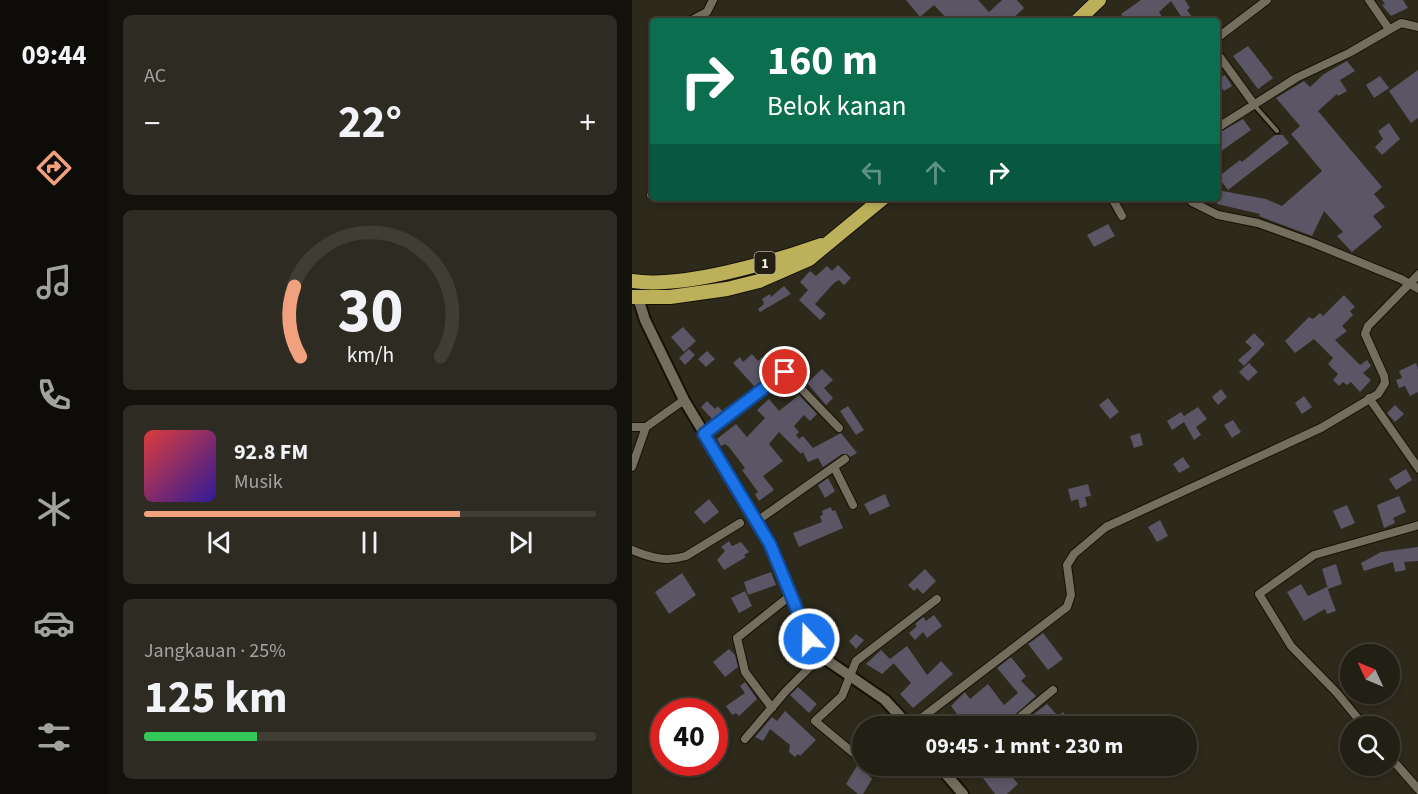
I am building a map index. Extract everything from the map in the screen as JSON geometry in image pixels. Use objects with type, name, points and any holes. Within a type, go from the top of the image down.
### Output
[{"type":"highway","points":[[1080,18],[1099,0]]},
{"type":"highway","name":"1","points":[[635,298],[670,297],[715,291],[759,281],[809,259],[879,201]]},
{"type":"highway","name":"1","points":[[632,281],[668,281],[749,267],[826,243]]},
{"type":"street","points":[[696,18],[707,12],[713,0]]},
{"type":"street","points":[[1220,36],[1267,0]]},
{"type":"street","points":[[1369,0],[1389,29]]},
{"type":"street","points":[[1220,126],[1296,78],[1349,53],[1401,23],[1418,28]]},
{"type":"street","points":[[1220,56],[1254,104]]},
{"type":"street","points":[[1114,201],[1122,216]]},
{"type":"street","points":[[1195,201],[1218,215],[1258,223],[1313,243],[1407,287],[1418,289]]},
{"type":"street","points":[[923,716],[1067,607],[1071,595],[1067,565],[1074,554],[1106,527],[1322,428],[1378,394],[1385,384],[1384,376],[1365,334],[1368,326],[1418,274]]},
{"type":"street","points":[[635,298],[684,400],[770,544],[809,639],[821,656],[885,700],[900,716]]},
{"type":"street","points":[[704,434],[785,372],[839,428]]},
{"type":"street","points":[[1369,398],[1418,469]]},
{"type":"street","points":[[632,467],[646,427],[684,400]]},
{"type":"street","points":[[632,427],[646,427]]},
{"type":"street","points":[[757,521],[845,459]]},
{"type":"street","points":[[834,467],[853,505]]},
{"type":"street","points":[[632,550],[652,558],[677,559],[686,556],[740,523]]},
{"type":"street","points":[[1356,716],[1337,693],[1291,646],[1259,594],[1314,555],[1418,525]]},
{"type":"street","points":[[772,708],[746,672],[737,638],[791,595]]},
{"type":"street","points":[[852,752],[815,721],[842,696],[848,676],[856,661],[937,599]]},
{"type":"street","points":[[745,739],[821,656]]},
{"type":"street","points":[[1021,716],[1053,690]]},
{"type":"street","points":[[1400,769],[1418,790]]},
{"type":"street","points":[[947,777],[963,794]]},
{"type":"lane","points":[[1254,104],[1277,131]]},
{"type":"building","points":[[906,0],[978,0],[989,12],[1002,0],[1017,0],[1024,8],[1013,18],[946,18],[934,5],[920,17]]},
{"type":"building","points":[[1141,0],[1185,0],[1190,8],[1187,10],[1193,18],[1182,18],[1171,1],[1159,12],[1163,18],[1124,18],[1121,14]]},
{"type":"building","points":[[1382,0],[1403,0],[1408,8],[1391,16],[1382,5],[1385,4]]},
{"type":"building","points":[[1248,46],[1273,78],[1258,89],[1233,56]]},
{"type":"building","points":[[1347,61],[1355,71],[1340,80],[1347,91],[1338,96],[1337,94],[1318,111],[1382,187],[1374,194],[1385,207],[1373,216],[1382,227],[1352,252],[1337,236],[1343,232],[1324,211],[1312,236],[1259,216],[1260,214],[1217,204],[1217,201],[1220,201],[1220,191],[1266,199],[1282,206],[1322,171],[1291,134],[1300,126],[1276,98],[1304,81],[1310,87],[1324,74]]},
{"type":"building","points":[[1418,70],[1418,118],[1411,123],[1389,91]]},
{"type":"building","points":[[1225,75],[1232,86],[1224,91],[1220,85],[1220,78]]},
{"type":"building","points":[[1380,76],[1389,88],[1374,98],[1366,85]]},
{"type":"building","points":[[1243,119],[1251,130],[1220,152],[1220,132]]},
{"type":"building","points":[[1389,123],[1400,139],[1382,155],[1375,147],[1383,139],[1378,131]]},
{"type":"building","points":[[1275,135],[1283,135],[1289,143],[1228,190],[1220,180],[1220,175],[1240,160],[1242,162]]},
{"type":"building","points":[[1108,224],[1115,236],[1094,247],[1087,235]]},
{"type":"building","points":[[838,265],[851,278],[844,285],[839,280],[834,283],[815,304],[826,314],[820,320],[799,300],[808,290],[800,282],[810,271],[816,276],[827,266],[832,271]]},
{"type":"building","points":[[784,286],[791,294],[760,312],[758,309],[764,304],[762,299],[770,294],[771,297]]},
{"type":"building","points":[[1344,295],[1355,307],[1350,311],[1353,315],[1342,326],[1347,331],[1335,340],[1360,365],[1367,360],[1371,366],[1363,373],[1371,380],[1360,392],[1351,382],[1347,385],[1343,382],[1339,386],[1333,380],[1338,374],[1328,364],[1333,358],[1314,339],[1295,353],[1285,341],[1309,317],[1313,319],[1320,313],[1323,316]]},
{"type":"building","points":[[683,327],[696,341],[684,352],[671,337]]},
{"type":"building","points":[[1254,333],[1265,344],[1244,366],[1238,360],[1252,348],[1245,342]]},
{"type":"building","points":[[689,349],[695,355],[685,365],[679,358]]},
{"type":"building","points":[[707,351],[715,359],[706,367],[698,359]]},
{"type":"building","points":[[752,354],[758,361],[762,357],[775,372],[754,386],[733,363],[740,357],[743,362]]},
{"type":"building","points":[[1249,363],[1258,372],[1248,381],[1239,372]]},
{"type":"building","points":[[1416,363],[1418,392],[1410,396],[1405,386],[1399,388],[1396,380],[1402,378],[1399,371]]},
{"type":"building","points":[[822,369],[833,380],[824,388],[833,398],[826,405],[807,383]]},
{"type":"building","points":[[1221,389],[1227,397],[1218,405],[1212,397]]},
{"type":"building","points":[[799,395],[817,414],[810,421],[804,415],[794,426],[799,432],[796,435],[799,439],[803,436],[813,448],[841,433],[857,453],[850,457],[842,454],[823,467],[818,458],[808,462],[803,452],[801,454],[779,432],[769,444],[783,461],[763,476],[774,490],[759,501],[755,494],[758,492],[742,470],[745,468],[729,447],[725,444],[721,446],[717,439],[736,424],[747,437],[765,418],[757,410],[769,399],[779,411]]},
{"type":"building","points":[[1304,396],[1312,407],[1302,414],[1295,403]]},
{"type":"building","points":[[1108,398],[1119,412],[1110,419],[1099,405]]},
{"type":"building","points":[[707,401],[715,409],[718,406],[723,412],[713,420],[701,407]]},
{"type":"building","points":[[1395,405],[1404,414],[1395,422],[1387,413]]},
{"type":"building","points":[[848,406],[864,430],[856,435],[840,411]]},
{"type":"building","points":[[1198,407],[1207,419],[1196,427],[1201,435],[1194,440],[1184,422],[1172,430],[1167,421],[1181,412],[1184,416]]},
{"type":"building","points":[[1233,420],[1241,432],[1232,438],[1224,425]]},
{"type":"building","points":[[1140,433],[1143,445],[1134,448],[1130,436]]},
{"type":"building","points":[[1183,457],[1190,467],[1179,473],[1173,464]]},
{"type":"building","points":[[1406,469],[1412,480],[1396,490],[1389,479]]},
{"type":"building","points":[[828,478],[835,491],[825,498],[818,485]]},
{"type":"building","points":[[1088,484],[1091,496],[1085,497],[1087,506],[1080,508],[1078,499],[1071,501],[1068,489]]},
{"type":"building","points":[[885,494],[890,506],[870,515],[864,504]]},
{"type":"building","points":[[1399,496],[1406,512],[1393,518],[1395,523],[1384,528],[1377,505]]},
{"type":"building","points":[[709,499],[719,512],[704,524],[694,512]]},
{"type":"building","points":[[1347,505],[1355,523],[1341,529],[1333,511]]},
{"type":"building","points":[[831,507],[832,511],[835,510],[843,528],[799,547],[793,533],[822,522],[820,516],[823,515],[822,511]]},
{"type":"building","points":[[1160,520],[1168,536],[1157,542],[1148,527]]},
{"type":"building","points":[[729,541],[732,546],[741,542],[749,552],[744,555],[746,557],[724,570],[717,560],[725,551],[721,547]]},
{"type":"building","points":[[1418,547],[1418,561],[1404,562],[1406,570],[1395,572],[1393,562],[1364,571],[1361,563],[1381,552]]},
{"type":"building","points":[[1336,564],[1342,584],[1328,589],[1322,569]]},
{"type":"building","points":[[925,569],[936,581],[923,594],[917,588],[914,591],[908,585]]},
{"type":"building","points":[[771,572],[776,585],[748,595],[744,582]]},
{"type":"building","points":[[682,573],[696,595],[669,614],[655,592]]},
{"type":"building","points":[[1301,584],[1308,596],[1327,587],[1336,611],[1327,614],[1325,609],[1304,621],[1287,592]]},
{"type":"building","points":[[745,591],[752,606],[739,613],[731,598]]},
{"type":"building","points":[[934,615],[942,626],[927,638],[923,632],[915,640],[909,633],[917,626],[915,624],[923,617],[926,621]]},
{"type":"building","points":[[1043,633],[1063,659],[1048,670],[1028,644]]},
{"type":"building","points":[[856,634],[864,640],[856,649],[849,641]]},
{"type":"building","points":[[907,646],[927,675],[941,661],[953,674],[913,708],[900,694],[911,683],[890,659]]},
{"type":"building","points":[[729,649],[735,655],[738,667],[725,677],[713,662]]},
{"type":"building","points":[[881,650],[894,663],[882,674],[866,664]]},
{"type":"building","points":[[1011,657],[1026,676],[1021,681],[1036,696],[1014,716],[958,716],[951,706],[965,692],[970,699],[988,684],[1004,705],[1018,693],[997,668]]},
{"type":"building","points":[[745,682],[757,699],[739,716],[736,713],[732,715],[728,705],[745,693],[740,686]]},
{"type":"building","points":[[798,687],[817,704],[809,713],[790,695]]},
{"type":"building","points":[[1047,704],[1058,716],[1031,716]]},
{"type":"building","points":[[785,711],[816,740],[800,756],[798,754],[795,757],[789,752],[790,745],[770,729],[763,741],[755,737],[772,717],[777,721]]},
{"type":"building","points":[[852,774],[852,776],[869,776],[872,779],[863,794],[858,794],[846,784]]},
{"type":"building","points":[[981,776],[1016,776],[1013,778],[1018,784],[1007,794],[995,794]]},
{"type":"route","points":[[785,372],[704,434],[770,544],[809,639]]}]
